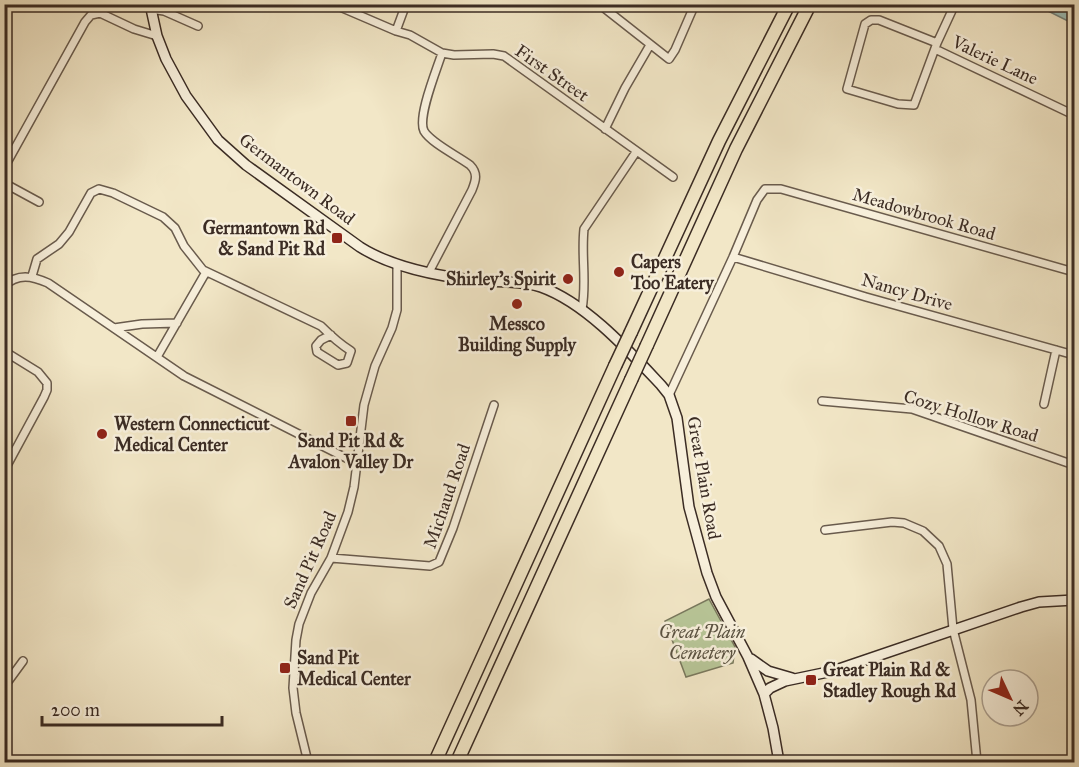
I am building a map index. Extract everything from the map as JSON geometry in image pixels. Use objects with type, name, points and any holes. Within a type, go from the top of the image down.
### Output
[{"type":"highway","points":[[435,762],[719,141],[789,4]]},
{"type":"highway","points":[[457,762],[736,149],[810,4]]},
{"type":"main road","name":"Germantown Road","points":[[150,7],[157,36],[166,59],[186,96],[213,133],[235,156],[360,247],[397,266]]},
{"type":"main road","name":"Great Plain Road","points":[[397,266],[455,278],[540,287],[563,297],[582,309],[652,375],[669,395],[681,436],[689,507],[706,573],[764,694],[779,762]]},
{"type":"main road","points":[[764,694],[770,688],[794,679],[833,671],[1039,602],[1074,600]]},
{"type":"main road","points":[[748,657],[768,671],[794,679]]},
{"type":"street","name":"First Street","points":[[333,4],[410,35],[442,53],[504,56],[673,177]]},
{"type":"street","points":[[396,31],[406,4]]},
{"type":"street","points":[[599,4],[669,58],[675,51],[695,4]]},
{"type":"street","points":[[936,46],[955,4]]},
{"type":"street","points":[[150,7],[198,26]]},
{"type":"street","points":[[4,168],[91,15],[100,13],[134,29],[157,36]]},
{"type":"street","name":"Valerie Lane","points":[[936,46],[914,105],[898,104],[847,89],[865,24],[871,20],[879,20],[936,46],[1074,115]]},
{"type":"street","points":[[605,129],[650,45]]},
{"type":"street","points":[[429,272],[472,190],[476,177],[470,165],[432,139],[423,126],[424,112],[442,53]]},
{"type":"street","points":[[582,309],[585,294],[582,243],[584,229],[636,152]]},
{"type":"street","points":[[4,183],[39,202]]},
{"type":"street","points":[[32,276],[37,260],[59,244],[69,232],[91,193],[99,189],[113,193],[163,217],[175,228],[184,246],[206,272],[321,327],[331,335],[335,341],[351,351],[347,363],[338,365],[317,352],[316,345],[331,335]]},
{"type":"street","name":"Meadowbrook Road","points":[[733,257],[757,200],[765,189],[781,189],[1074,272]]},
{"type":"street","points":[[669,395],[733,257]]},
{"type":"street","name":"Nancy Drive","points":[[733,257],[1074,355]]},
{"type":"street","name":"Sand Pit Road","points":[[308,762],[296,713],[293,688],[296,640],[299,624],[311,594],[331,558],[348,512],[354,487],[364,405],[375,366],[392,328],[397,310],[397,266]]},
{"type":"street","points":[[157,357],[206,272]]},
{"type":"street","points":[[4,286],[19,277],[32,276],[48,283],[184,376],[356,463]]},
{"type":"street","points":[[114,328],[177,323]]},
{"type":"street","points":[[1044,404],[1056,350]]},
{"type":"street","points":[[4,351],[38,372],[47,382],[44,397],[4,471]]},
{"type":"street","name":"Cozy Hollow Road","points":[[822,400],[912,409],[1074,465]]},
{"type":"street","name":"Michaud Road","points":[[331,558],[430,566],[439,562],[444,554],[494,405]]},
{"type":"street","points":[[825,530],[892,522],[914,526],[932,537],[939,546],[947,564],[953,629],[971,700],[977,762]]},
{"type":"street","points":[[4,687],[23,661]]},
{"type":"green space","name":"Great Plain Cemetery","points":[[709,599],[735,647],[733,663],[686,677],[665,621]]},
{"type":"water","points":[[1036,5],[1074,5],[1074,24]]},
{"type":"place","name":"Germantown Rd & Sand Pit Rd","points":[[337,238]]},
{"type":"place","name":"Capers Too Eatery","points":[[619,272]]},
{"type":"place","name":"Shirley's Spirit","points":[[568,279]]},
{"type":"place","name":"Messco Building Supply","points":[[517,304]]},
{"type":"place","name":"Sand Pit Rd & Avalon Valley Dr","points":[[351,421]]},
{"type":"place","name":"Western Connecticut Medical Center","points":[[102,434]]},
{"type":"place","name":"Sand Pit Medical Center","points":[[285,668]]},
{"type":"place","name":"Great Plain Rd & Stadley Rough Rd","points":[[811,680]]}]
